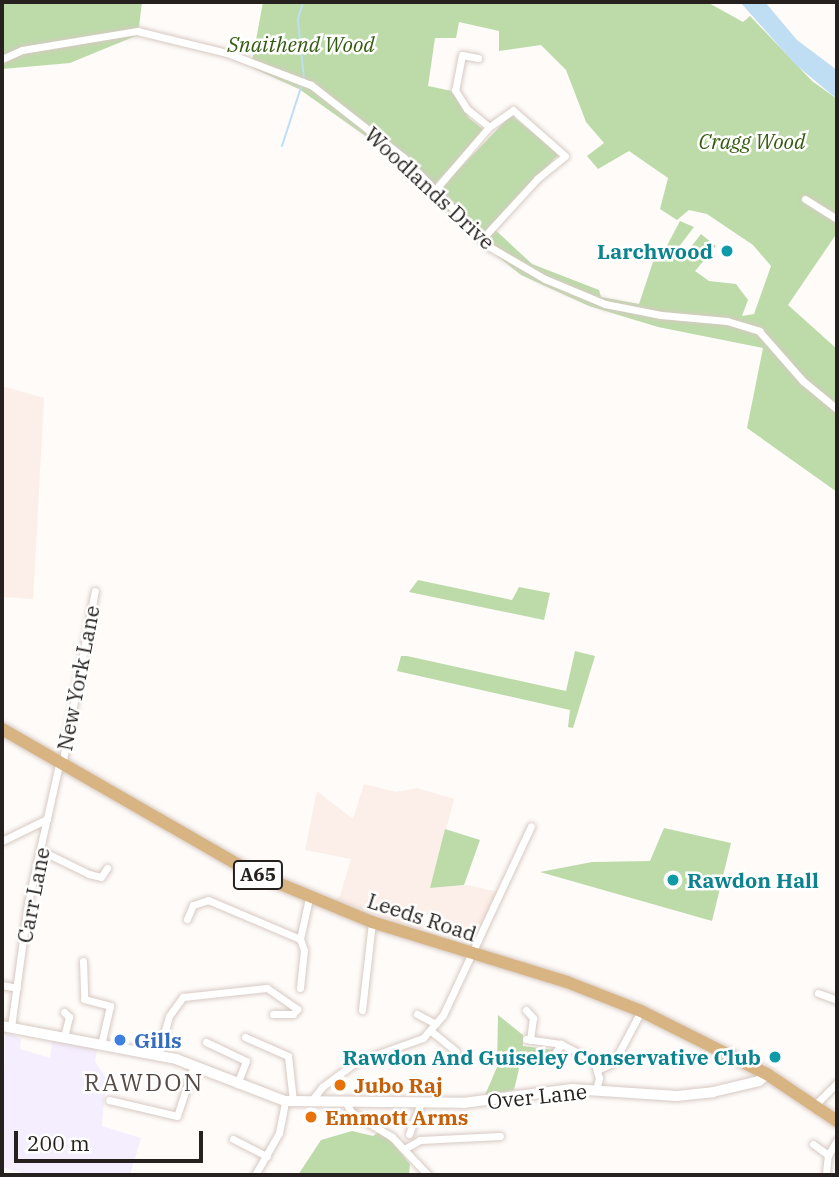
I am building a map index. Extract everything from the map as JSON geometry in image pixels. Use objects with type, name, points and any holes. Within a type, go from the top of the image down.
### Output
[{"type":"main road","name":"Leeds Road","points":[[2,729],[201,846],[309,898],[470,954],[567,982],[641,1011],[768,1074],[816,1104],[837,1121]]},
{"type":"street","name":"Woodlands Drive","points":[[2,59],[22,50],[137,31],[227,53],[303,82],[403,157],[482,239],[545,279],[605,304],[727,321],[759,331],[803,381],[837,409]]},
{"type":"street","points":[[478,58],[463,55],[455,90],[467,109],[489,127]]},
{"type":"street","points":[[435,190],[489,127],[510,111],[517,111],[565,156],[537,179],[482,239]]},
{"type":"street","points":[[805,199],[837,219]]},
{"type":"street","name":"New York Lane","points":[[61,765],[95,592]]},
{"type":"street","name":"Carr Lane","points":[[7,1026],[17,988],[28,903],[61,765]]},
{"type":"street","points":[[2,841],[47,820]]},
{"type":"street","points":[[312,1100],[322,1087],[356,1062],[423,1038],[434,1027],[453,997],[470,954],[531,826]]},
{"type":"street","points":[[42,851],[89,874],[102,877],[107,868]]},
{"type":"street","points":[[300,988],[304,950],[300,939],[309,898]]},
{"type":"street","points":[[187,919],[193,905],[208,901],[300,939]]},
{"type":"street","points":[[362,1010],[372,922]]},
{"type":"street","points":[[83,961],[84,999],[110,1006],[101,1045]]},
{"type":"street","points":[[2,985],[17,988]]},
{"type":"street","points":[[158,1055],[169,1016],[183,997],[261,987],[282,992],[278,1000],[295,1004],[297,1012],[273,1014]]},
{"type":"street","points":[[818,993],[837,1000]]},
{"type":"street","points":[[526,1010],[533,1018],[528,1040],[561,1044],[594,1061],[597,1070],[596,1090]]},
{"type":"street","points":[[597,1070],[614,1062],[641,1011]]},
{"type":"street","points":[[64,1012],[69,1017],[64,1038]]},
{"type":"street","points":[[417,1014],[434,1027],[456,1051]]},
{"type":"street","points":[[7,1026],[158,1055],[194,1065],[237,1084],[289,1101]]},
{"type":"street","points":[[245,1037],[288,1056],[289,1101],[279,1133],[255,1175]]},
{"type":"street","points":[[206,1042],[246,1061],[237,1084]]},
{"type":"street","points":[[536,1059],[552,1058],[561,1044]]},
{"type":"street","points":[[109,1100],[177,1116],[194,1065]]},
{"type":"street","name":"Over Lane","points":[[289,1101],[490,1102],[545,1091],[596,1090],[677,1096],[736,1086],[768,1074]]},
{"type":"street","points":[[816,1104],[837,1083]]},
{"type":"street","points":[[345,1101],[351,1112],[404,1149],[428,1175]]},
{"type":"street","points":[[409,1134],[421,1103]]},
{"type":"street","points":[[404,1149],[426,1139],[500,1136]]},
{"type":"street","points":[[233,1139],[267,1156]]},
{"type":"street","points":[[826,1173],[828,1155],[837,1140]]},
{"type":"street","points":[[813,1144],[828,1155]]},
{"type":"shaded area","points":[[2,386],[44,398],[33,599],[2,597]]},
{"type":"shaded area","points":[[364,784],[396,792],[417,788],[454,799],[430,888],[468,885],[498,892],[476,935],[435,914],[426,915],[425,909],[420,930],[335,900],[340,896],[351,859],[305,850],[317,791],[353,819]]},
{"type":"shaded area","points":[[5,1032],[21,1039],[20,1049],[50,1058],[52,1040],[97,1048],[95,1061],[106,1078],[102,1126],[141,1138],[130,1175],[28,1175],[2,1167]]},
{"type":"green space","points":[[2,2],[142,2],[138,35],[70,63],[2,69]]},
{"type":"green space","points":[[263,2],[707,2],[743,22],[750,16],[812,81],[837,99],[837,233],[788,305],[837,349],[837,492],[747,428],[763,348],[658,327],[589,306],[521,275],[470,234],[388,152],[299,89],[251,67]],"holes":[[[459,22],[499,31],[499,51],[541,45],[566,70],[586,122],[604,143],[587,156],[598,169],[629,151],[668,178],[660,209],[677,220],[689,210],[707,214],[753,245],[771,266],[754,314],[742,316],[748,300],[736,284],[709,281],[695,271],[716,246],[701,234],[683,257],[675,252],[694,227],[680,221],[663,253],[655,256],[639,304],[601,297],[599,290],[532,264],[491,226],[559,154],[511,115],[439,190],[435,184],[484,130],[469,118],[452,91],[428,86],[435,38],[456,38]]]},
{"type":"green space","points":[[418,580],[512,600],[519,587],[550,593],[544,620],[409,592]]},
{"type":"green space","points":[[575,651],[595,656],[573,728],[568,727],[570,710],[397,671],[401,656],[407,656],[566,691]]},
{"type":"green space","points":[[664,828],[731,843],[712,921],[540,872],[592,862],[650,861]]},
{"type":"green space","points":[[445,829],[480,840],[464,885],[430,888]]},
{"type":"green space","points":[[498,1015],[523,1035],[523,1046],[555,1050],[546,1056],[522,1056],[514,1090],[485,1095],[497,1067]]},
{"type":"green space","points":[[352,1131],[373,1136],[379,1132],[392,1142],[410,1164],[409,1175],[298,1175],[321,1140]]},
{"type":"water","points":[[740,2],[765,2],[797,40],[837,70],[837,99],[795,64]]},
{"type":"waterway","points":[[303,2],[298,20],[304,79]]},
{"type":"waterway","points":[[282,146],[302,84]]},
{"type":"place","name":"Larchwood","points":[[727,251]]},
{"type":"place","name":"Rawdon Hall","points":[[673,880]]},
{"type":"place","name":"Gills","points":[[120,1040]]},
{"type":"place","name":"Rawdon And Guiseley Conservative Club","points":[[775,1057]]},
{"type":"place","name":"Jubo Raj","points":[[340,1085]]},
{"type":"place","name":"Emmott Arms","points":[[311,1117]]},
{"type":"district","name":"RAWDON","points":[[144,1083]]},
{"type":"park label","name":"Snaithend Wood","points":[[301,44]]},
{"type":"park label","name":"Cragg Wood","points":[[752,141]]}]
